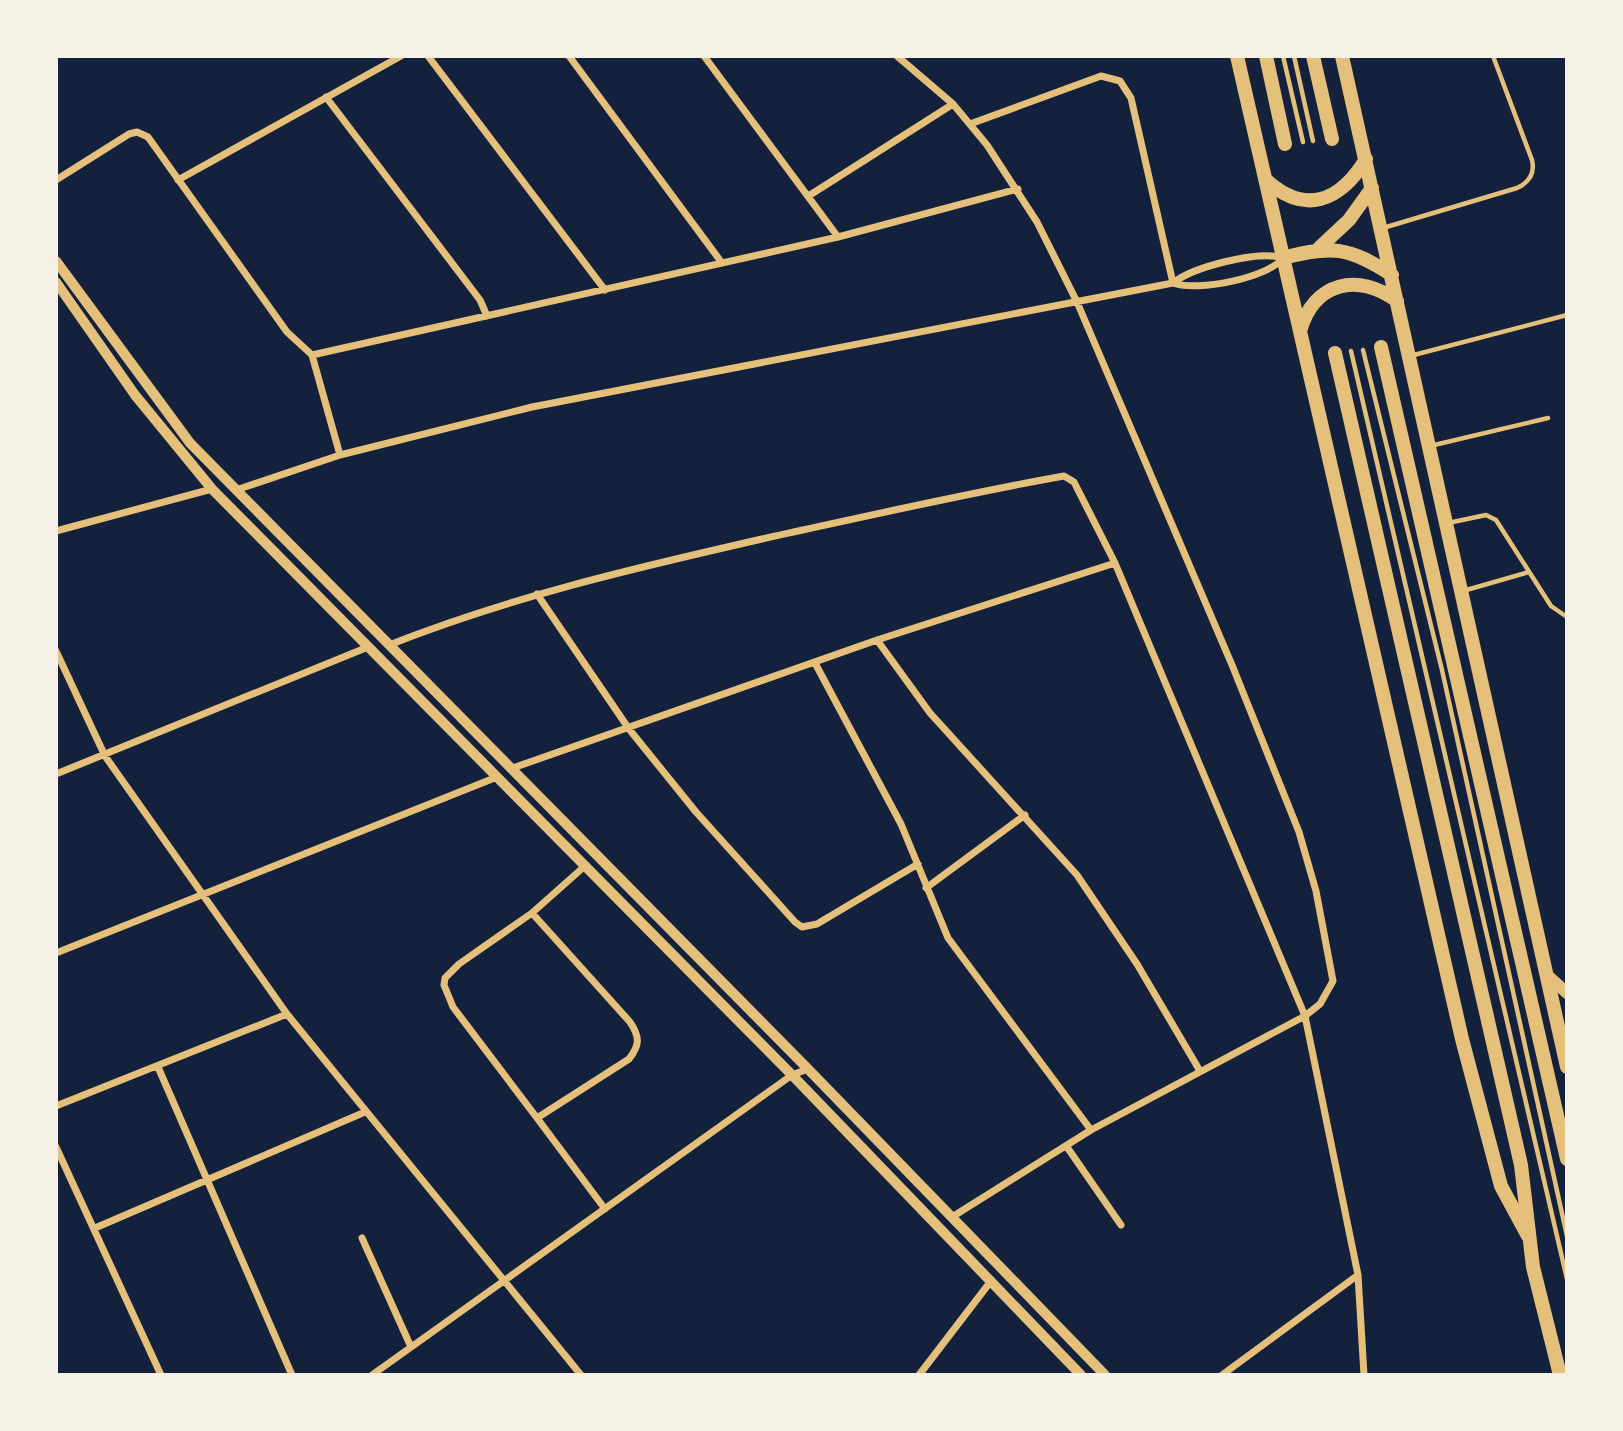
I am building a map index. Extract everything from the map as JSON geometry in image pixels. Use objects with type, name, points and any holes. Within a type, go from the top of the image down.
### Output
[{"type":"highway","points":[[1237,56],[1465,1052],[1501,1186],[1528,1236]]},
{"type":"highway","points":[[1266,56],[1285,144]]},
{"type":"highway","points":[[1313,56],[1332,139]]},
{"type":"highway","points":[[1342,56],[1567,1067]]},
{"type":"highway","points":[[1265,179],[1278,191],[1294,199],[1313,201],[1346,187],[1366,159]]},
{"type":"highway","points":[[1319,248],[1349,220],[1372,188]]},
{"type":"highway","points":[[1283,258],[1319,248],[1357,256],[1392,275]]},
{"type":"highway","points":[[1300,334],[1304,317],[1315,302],[1329,290],[1347,285],[1365,285],[1382,291],[1396,302]]},
{"type":"highway","points":[[1381,347],[1567,1159]]},
{"type":"highway","points":[[1335,353],[1521,1165],[1528,1236],[1560,1375]]},
{"type":"main road","points":[[56,261],[179,431],[808,1069],[1105,1375]]},
{"type":"main road","points":[[56,282],[135,395],[212,489],[792,1075],[1081,1375]]},
{"type":"main road","points":[[1548,976],[1567,993]]},
{"type":"street","points":[[178,180],[401,56]]},
{"type":"street","points":[[428,56],[605,290]]},
{"type":"street","points":[[569,56],[722,263]]},
{"type":"street","points":[[704,56],[810,195],[838,237]]},
{"type":"street","points":[[897,56],[953,104],[970,124],[1018,190],[1077,302],[1232,665],[1298,832],[1316,891],[1333,981],[1320,1004],[1305,1016],[1091,1130],[952,1217]]},
{"type":"street","points":[[970,124],[1101,75],[1121,81],[1131,98],[1173,284]]},
{"type":"street","points":[[326,97],[480,300],[486,316]]},
{"type":"street","points":[[810,195],[953,104]]},
{"type":"street","points":[[56,180],[120,139],[137,132],[148,137],[287,332],[312,355],[340,455]]},
{"type":"street","points":[[312,355],[838,237],[1018,190]]},
{"type":"street","points":[[1173,284],[1193,272],[1255,257],[1283,258]]},
{"type":"street","points":[[236,490],[340,455],[591,394],[1173,284],[1195,287],[1259,274],[1273,268],[1283,258]]},
{"type":"street","points":[[389,645],[537,594],[624,570],[969,493],[1064,476],[1078,487],[1115,563],[1305,1016],[1359,1275],[1364,1375]]},
{"type":"street","points":[[56,531],[212,489]]},
{"type":"street","points":[[510,769],[877,640],[1115,563]]},
{"type":"street","points":[[537,594],[629,729],[704,822],[773,900],[802,927],[817,924],[918,864]]},
{"type":"street","points":[[877,640],[930,713],[1026,815],[1084,886],[1138,964],[1200,1071]]},
{"type":"street","points":[[56,774],[368,647]]},
{"type":"street","points":[[56,651],[105,756],[287,1014],[581,1375]]},
{"type":"street","points":[[815,663],[876,775],[918,864],[941,925],[961,959],[1091,1130]]},
{"type":"street","points":[[56,953],[497,777]]},
{"type":"street","points":[[926,888],[1026,815]]},
{"type":"street","points":[[586,865],[532,913],[459,964],[445,978],[444,985],[453,1007],[605,1209]]},
{"type":"street","points":[[532,913],[630,1022],[638,1037],[638,1044],[629,1059],[537,1118]]},
{"type":"street","points":[[56,1106],[287,1014]]},
{"type":"street","points":[[158,1067],[292,1375]]},
{"type":"street","points":[[372,1375],[792,1075],[808,1069]]},
{"type":"street","points":[[94,1228],[365,1112]]},
{"type":"street","points":[[56,1147],[161,1375]]},
{"type":"street","points":[[1067,1147],[1121,1225]]},
{"type":"street","points":[[362,1238],[411,1346]]},
{"type":"street","points":[[1222,1375],[1359,1275]]},
{"type":"street","points":[[921,1374],[991,1281]]},
{"type":"lane","points":[[1283,56],[1303,142]]},
{"type":"lane","points":[[1294,56],[1313,141]]},
{"type":"lane","points":[[1381,229],[1517,188],[1529,180],[1532,159],[1493,56]]},
{"type":"lane","points":[[1409,356],[1567,315]]},
{"type":"lane","points":[[1363,350],[1441,670],[1567,1236]]},
{"type":"lane","points":[[1351,351],[1567,1279]]},
{"type":"lane","points":[[1429,446],[1548,418]]},
{"type":"lane","points":[[1447,523],[1480,516],[1492,517],[1555,611],[1567,617]]},
{"type":"lane","points":[[1462,592],[1530,572]]}]
